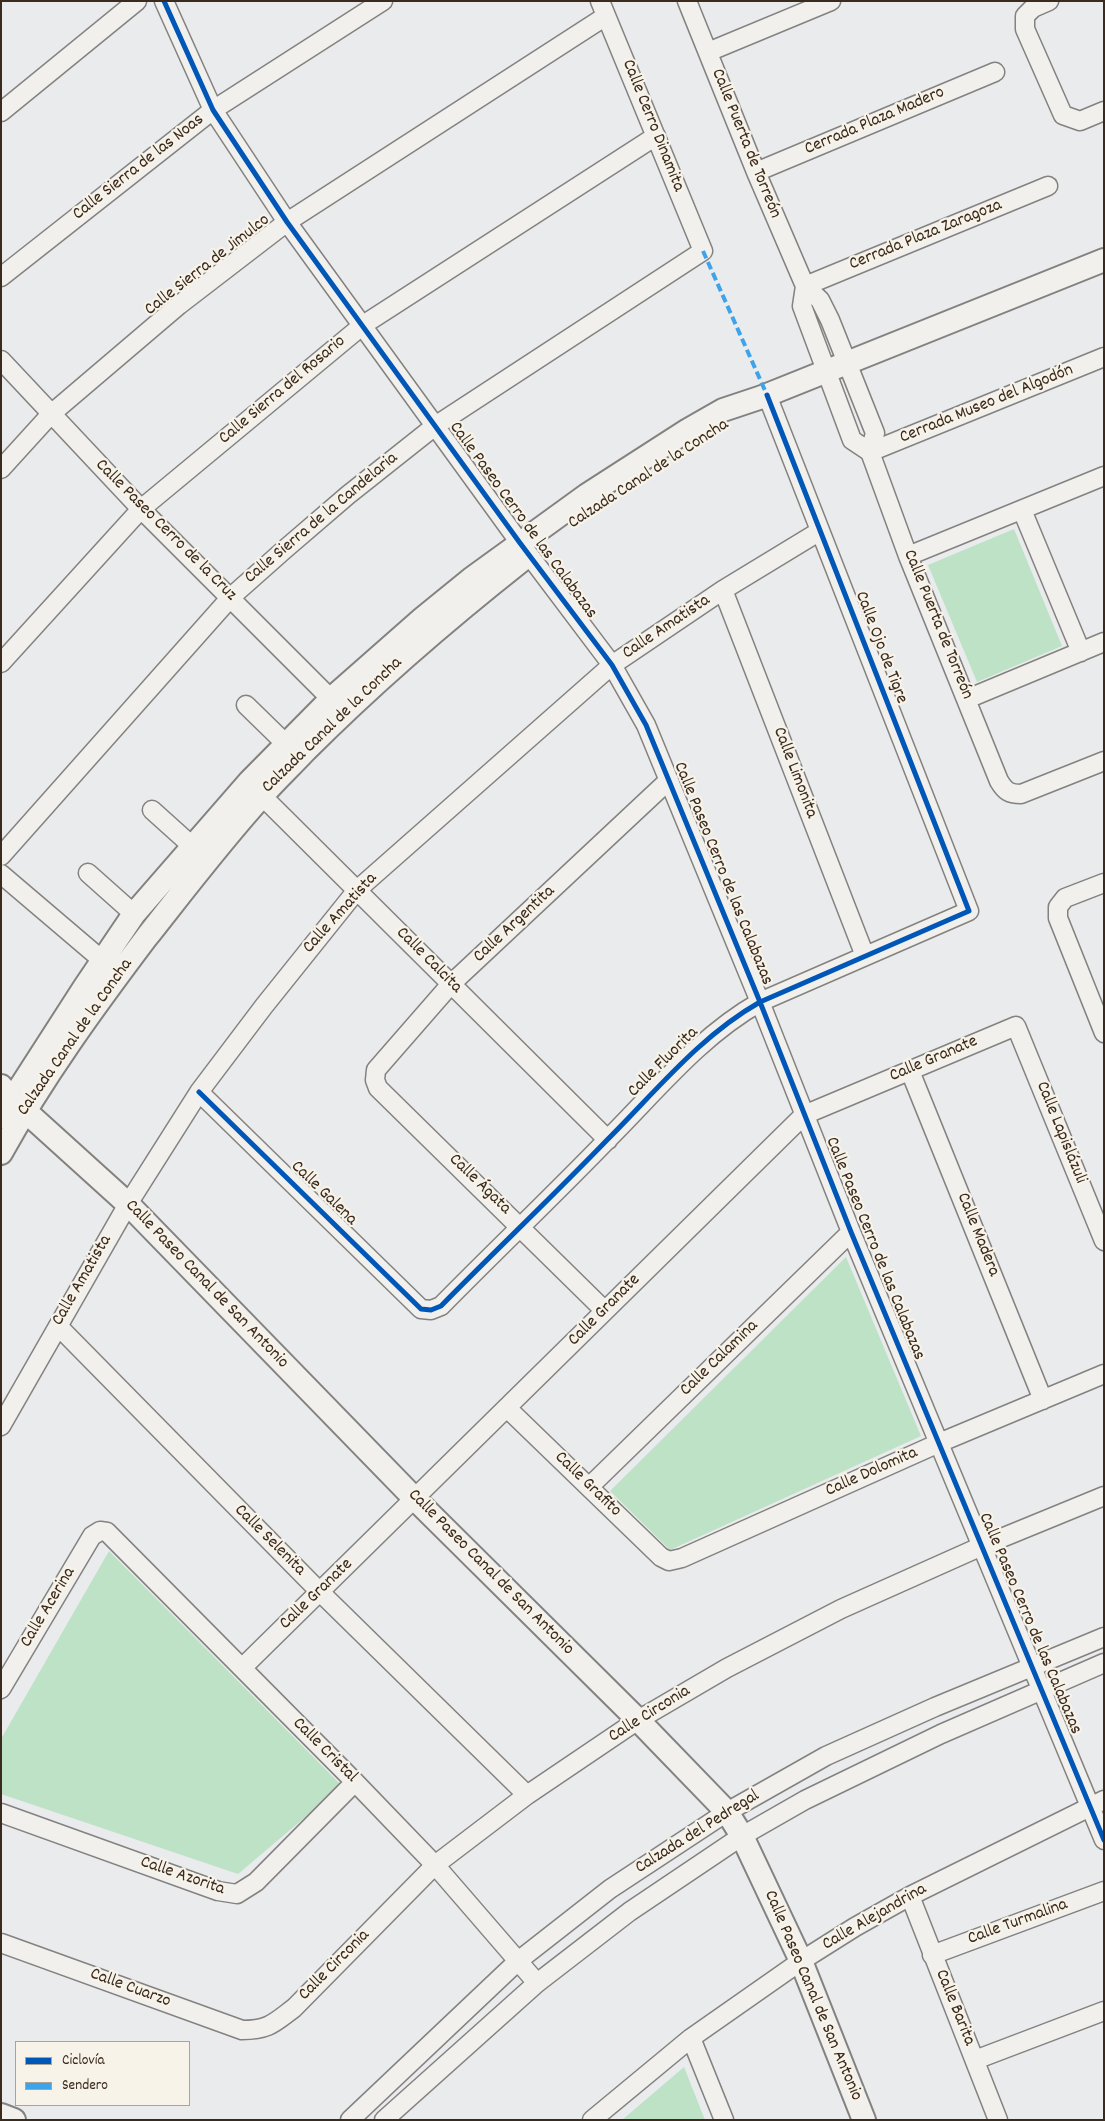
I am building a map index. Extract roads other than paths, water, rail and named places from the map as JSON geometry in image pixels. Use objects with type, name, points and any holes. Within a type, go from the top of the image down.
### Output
[{"type":"street","points":[[1,112],[137,1]]},
{"type":"street","name":"Calle Paseo Cerro de las Calabazas","points":[[164,1],[213,110],[287,222],[524,549],[612,665],[646,725],[760,1002],[851,1232],[1032,1667],[1097,1803],[1104,1840]]},
{"type":"street","name":"Calle Sierra de las Noas","points":[[1,277],[213,110],[384,1]]},
{"type":"street","name":"Calle Puerta de Torreón","points":[[687,1],[756,172],[805,286],[820,300],[847,362],[875,433],[870,452],[908,556],[999,781],[1005,790],[1011,794],[1021,794],[1104,761]]},
{"type":"street","points":[[708,52],[831,1]]},
{"type":"street","points":[[1049,1],[1033,8],[1025,16],[1025,29],[1063,116],[1080,120],[1104,111]]},
{"type":"street","name":"Calle Cerro Dinamita","points":[[603,9],[703,251]]},
{"type":"street","name":"Calle Sierra de Jimulco","points":[[1,469],[51,414],[178,305],[287,222],[603,9]]},
{"type":"street","name":"Cerrada Plaza Madero","points":[[756,172],[995,72]]},
{"type":"street","name":"Calle Sierra del Rosario","points":[[1,663],[141,508],[363,325],[656,136]]},
{"type":"street","name":"Cerrada Plaza Zaragoza","points":[[805,286],[1048,186]]},
{"type":"street","name":"Calle Sierra de la Candelaria","points":[[1,856],[231,597],[348,495],[435,426],[703,251]]},
{"type":"street","name":"Calzada Canal de la Concha","points":[[8,1102],[100,998],[181,893],[286,744],[331,699],[423,618],[524,549],[750,410],[765,396],[1104,260]]},
{"type":"street","name":"Calle Puerta de Torreón","points":[[805,286],[802,306],[852,440],[870,452]]},
{"type":"street","name":"Cerrada Museo del Algodón","points":[[870,452],[1104,357]]},
{"type":"street","name":"Calle Paseo Cerro de la Cruz","points":[[1,360],[141,508],[331,699]]},
{"type":"street","name":"Calle Ojo de Tigre","points":[[765,396],[969,911]]},
{"type":"street","points":[[908,556],[1104,476]]},
{"type":"street","points":[[1022,510],[1081,652]]},
{"type":"street","name":"Calle Amatista","points":[[1,1426],[128,1204],[199,1092],[264,1006],[358,890],[612,665],[722,590],[820,531]]},
{"type":"street","name":"Calzada Canal de la Concha","points":[[1,1153],[8,1102],[134,914],[192,846],[255,789],[332,725],[399,661],[467,603],[524,549]]},
{"type":"street","name":"Calle Limonita","points":[[722,590],[865,956]]},
{"type":"street","points":[[967,699],[1104,642]]},
{"type":"street","points":[[246,705],[286,744]]},
{"type":"street","name":"Calle Argentita","points":[[375,1080],[376,1070],[451,984],[669,780]]},
{"type":"street","name":"Calle Calcita","points":[[255,789],[608,1140]]},
{"type":"street","points":[[152,810],[192,846]]},
{"type":"street","points":[[88,873],[134,914]]},
{"type":"street","points":[[1,874],[102,960]]},
{"type":"street","points":[[1104,882],[1065,898],[1058,907],[1058,918],[1099,1007],[1104,1033]]},
{"type":"street","name":"Calle Fluorita","points":[[431,1310],[441,1306],[715,1031],[760,1002],[969,911]]},
{"type":"street","name":"Calle Granate","points":[[242,1668],[804,1115],[1016,1026]]},
{"type":"street","name":"Calle Lapislázuli","points":[[1016,1026],[1104,1241]]},
{"type":"street","name":"Calle Madera","points":[[910,1071],[1044,1400]]},
{"type":"street","name":"Calle Ágata","points":[[375,1080],[378,1088],[605,1311]]},
{"type":"street","name":"Calle Galena","points":[[199,1092],[421,1309],[431,1310]]},
{"type":"street","name":"Calle Paseo Canal de San Antonio","points":[[8,1102],[128,1204],[415,1499],[638,1720],[727,1812],[742,1836],[802,1961],[864,2120]]},
{"type":"street","name":"Calle Calamina","points":[[589,1487],[851,1232]]},
{"type":"street","name":"Calle Selenita","points":[[58,1326],[320,1592],[527,1795]]},
{"type":"street","name":"Calle Dolomita","points":[[669,1561],[690,1554],[940,1443],[1104,1374]]},
{"type":"street","name":"Calle Grafito","points":[[507,1408],[661,1557],[669,1561]]},
{"type":"street","name":"Calle Circonia","points":[[260,2030],[272,2025],[294,2008],[435,1866],[527,1795],[638,1720],[727,1668],[841,1609],[982,1546],[1104,1496]]},
{"type":"street","name":"Calle Acerina","points":[[1,1689],[7,1666],[92,1536],[100,1530]]},
{"type":"street","name":"Calle Cristal","points":[[100,1530],[107,1532],[355,1782],[435,1866],[537,1983]]},
{"type":"street","name":"Calzada del Pedregal","points":[[358,2117],[518,1961],[610,1889],[727,1812],[826,1756],[935,1707],[1104,1637]]},
{"type":"street","name":"Calzada del Pedregal","points":[[384,2120],[537,1983],[629,1912],[742,1836],[805,1800],[941,1734],[1104,1663]]},
{"type":"street","name":"Calle Azorita","points":[[1,1812],[218,1891],[237,1894],[256,1882],[355,1782]]},
{"type":"street","name":"Calle Alejandrina","points":[[592,2120],[691,2038],[854,1927],[910,1896],[1097,1803]]},
{"type":"street","name":"Calle Turmalina","points":[[932,1955],[1104,1891]]},
{"type":"street","name":"Calle Barita","points":[[910,1896],[998,2120]]},
{"type":"street","name":"Calle Cuarzo","points":[[1,1943],[242,2030],[260,2030]]},
{"type":"street","points":[[975,2060],[1104,2011]]},
{"type":"street","points":[[691,2038],[724,2120]]},
{"type":"street","points":[[1,2115],[14,2120]]}]
